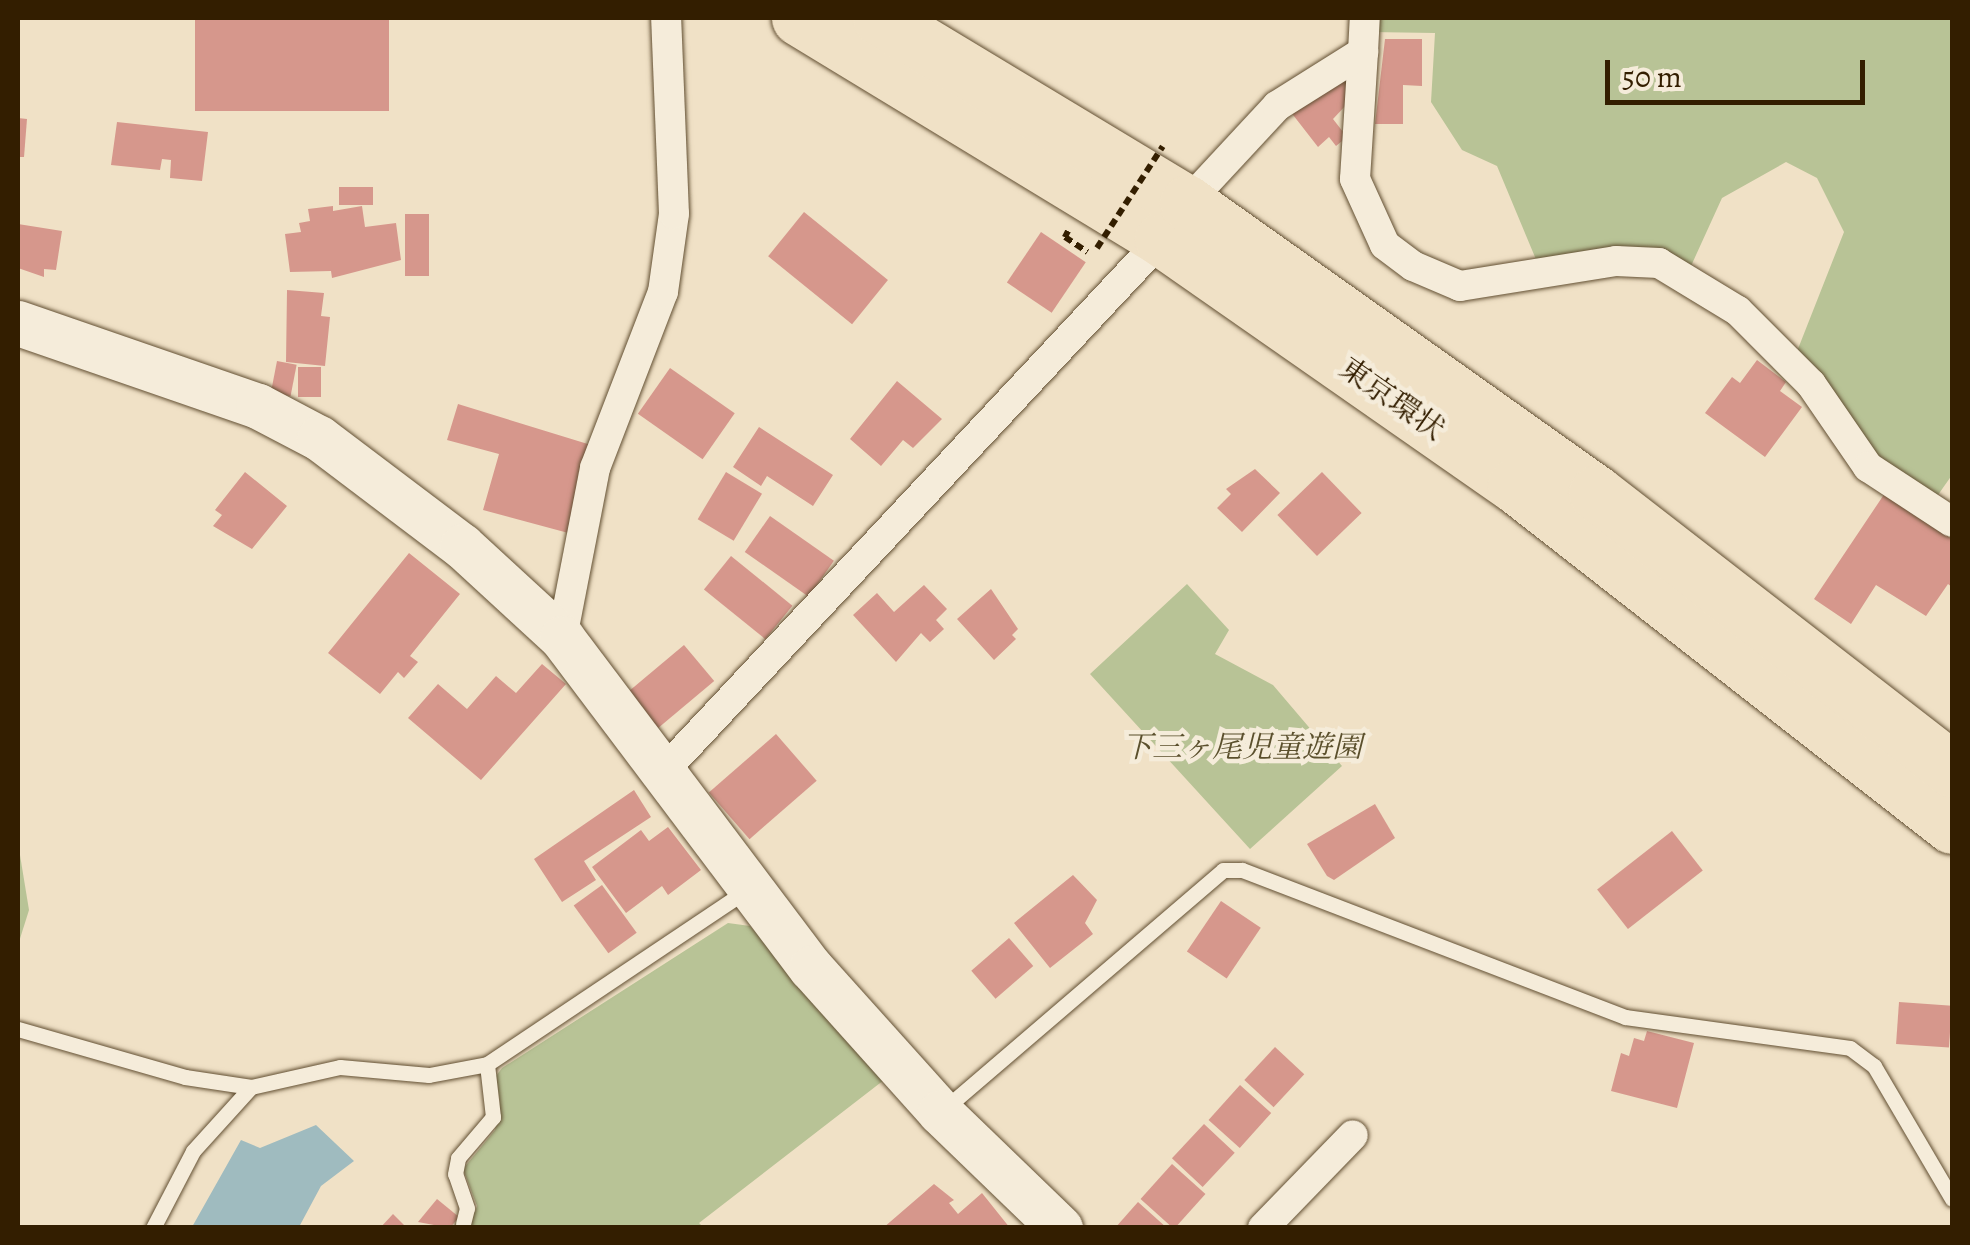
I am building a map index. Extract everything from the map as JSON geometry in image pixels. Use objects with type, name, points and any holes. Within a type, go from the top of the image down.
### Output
[{"type":"highway","name":"東京環状","points":[[799,18],[1174,221],[1952,826]]},
{"type":"highway","name":"東京環状","points":[[880,18],[1174,221],[1596,492],[1952,769]]},
{"type":"street","points":[[562,638],[595,468],[663,292],[674,214],[666,18]]},
{"type":"street","points":[[1365,18],[1354,179],[1386,245],[1412,266],[1460,286],[1616,260],[1659,263],[1738,311],[1811,384],[1868,467],[1952,522]]},
{"type":"street","points":[[660,775],[1277,106],[1363,52]]},
{"type":"street","points":[[18,322],[210,387],[320,438],[462,546],[562,638],[746,890],[940,1112],[1060,1228]]},
{"type":"street","points":[[1262,1228],[1353,1135]]},
{"type":"lane","points":[[940,1112],[1223,870],[1242,870],[1625,1016],[1850,1048],[1874,1066],[1952,1198]]},
{"type":"lane","points":[[18,1029],[186,1077],[252,1087],[340,1067],[429,1075],[486,1064],[746,890]]},
{"type":"lane","points":[[463,1224],[468,1208],[455,1174],[458,1158],[493,1117],[486,1064]]},
{"type":"lane","points":[[153,1228],[194,1151],[252,1087]]},
{"type":"path","points":[[1097,248],[1164,146]]},
{"type":"green space","points":[[1371,18],[1952,18],[1952,475],[1933,502],[1884,468],[1794,359],[1844,232],[1817,178],[1786,162],[1722,198],[1691,266],[1540,269],[1497,166],[1462,150],[1431,102],[1435,33],[1370,32]]},
{"type":"green space","name":"下三ヶ尾児童遊園","points":[[1187,584],[1229,630],[1215,654],[1273,685],[1342,766],[1250,849],[1090,674]]},
{"type":"green space","points":[[18,843],[29,910],[18,945]]},
{"type":"green space","points":[[728,923],[750,926],[884,1080],[699,1223],[703,1227],[469,1227],[477,1206],[463,1169],[495,1130],[500,1102],[496,1076],[502,1068]]},
{"type":"water","points":[[316,1125],[354,1161],[321,1186],[299,1227],[192,1227],[241,1140],[260,1148]]},
{"type":"building","points":[[195,18],[389,18],[389,111],[195,111]]},
{"type":"building","points":[[1385,39],[1422,39],[1422,86],[1403,85],[1403,124],[1375,124]]},
{"type":"building","points":[[1349,75],[1348,103],[1333,119],[1347,137],[1336,146],[1329,137],[1318,147],[1290,111]]},
{"type":"building","points":[[18,118],[27,119],[24,157],[18,157]]},
{"type":"building","points":[[117,122],[208,132],[202,181],[170,178],[171,160],[162,159],[160,170],[111,165]]},
{"type":"building","points":[[339,187],[373,187],[373,205],[339,205]]},
{"type":"building","points":[[333,206],[333,211],[362,206],[365,227],[396,223],[401,260],[332,278],[331,271],[290,272],[285,234],[301,232],[299,223],[310,221],[308,209]]},
{"type":"building","points":[[804,212],[888,280],[852,324],[768,256]]},
{"type":"building","points":[[405,214],[429,214],[429,276],[405,276]]},
{"type":"building","points":[[18,224],[62,231],[56,270],[44,269],[44,277],[18,268]]},
{"type":"building","points":[[1041,232],[1086,262],[1052,313],[1007,283]]},
{"type":"building","points":[[287,290],[324,293],[321,316],[330,317],[325,366],[286,362]]},
{"type":"building","points":[[1757,360],[1786,382],[1780,391],[1802,407],[1765,457],[1705,413],[1732,377],[1740,383]]},
{"type":"building","points":[[277,361],[297,365],[291,396],[271,392]]},
{"type":"building","points":[[298,367],[321,367],[321,397],[298,397]]},
{"type":"building","points":[[670,368],[735,413],[703,459],[638,414]]},
{"type":"building","points":[[897,381],[942,419],[913,448],[903,440],[881,466],[850,439]]},
{"type":"building","points":[[458,404],[591,445],[572,534],[483,510],[499,454],[447,440]]},
{"type":"building","points":[[759,427],[833,475],[813,506],[767,476],[761,486],[733,467]]},
{"type":"building","points":[[1255,469],[1280,493],[1242,532],[1217,508],[1231,494],[1226,489]]},
{"type":"building","points":[[245,472],[287,506],[252,549],[213,526],[222,515],[215,510]]},
{"type":"building","points":[[726,472],[762,494],[734,541],[698,519]]},
{"type":"building","points":[[1322,472],[1362,513],[1317,556],[1277,515]]},
{"type":"building","points":[[1885,493],[1952,539],[1952,587],[1948,584],[1926,616],[1876,585],[1851,624],[1814,599]]},
{"type":"building","points":[[770,516],[834,561],[809,597],[745,552]]},
{"type":"building","points":[[409,553],[460,594],[410,656],[418,662],[404,678],[398,672],[380,694],[328,653]]},
{"type":"building","points":[[731,556],[792,606],[765,639],[704,589]]},
{"type":"building","points":[[924,585],[947,609],[936,620],[944,629],[930,642],[921,633],[896,662],[853,615],[877,593],[894,612]]},
{"type":"building","points":[[991,589],[1018,629],[1012,635],[1016,639],[994,660],[957,619]]},
{"type":"building","points":[[684,645],[714,681],[654,732],[623,696]]},
{"type":"building","points":[[542,664],[566,684],[481,780],[408,718],[438,684],[467,709],[496,676],[516,693]]},
{"type":"building","points":[[776,734],[817,781],[750,839],[709,792]]},
{"type":"building","points":[[634,790],[651,817],[584,861],[596,880],[562,902],[534,859]]},
{"type":"building","points":[[1375,804],[1395,838],[1334,880],[1327,876],[1307,844]]},
{"type":"building","points":[[668,827],[701,870],[668,895],[662,886],[626,913],[592,867],[641,830],[649,841]]},
{"type":"building","points":[[1672,831],[1703,870],[1628,929],[1597,889]]},
{"type":"building","points":[[1073,875],[1097,900],[1085,923],[1093,934],[1050,968],[1014,923]]},
{"type":"building","points":[[602,885],[637,933],[608,953],[574,906]]},
{"type":"building","points":[[1221,901],[1261,928],[1227,978],[1187,952]]},
{"type":"building","points":[[1009,938],[1033,966],[996,999],[971,971]]},
{"type":"building","points":[[1899,1002],[1952,1006],[1949,1048],[1896,1044]]},
{"type":"building","points":[[1647,1031],[1694,1043],[1677,1108],[1611,1091],[1621,1053],[1629,1056],[1634,1038],[1644,1041]]},
{"type":"building","points":[[1275,1047],[1304,1074],[1274,1107],[1244,1080]]},
{"type":"building","points":[[1240,1085],[1271,1113],[1240,1148],[1209,1120]]},
{"type":"building","points":[[1204,1124],[1235,1153],[1203,1187],[1172,1158]]},
{"type":"building","points":[[1172,1164],[1205,1194],[1175,1228],[1141,1199]]},
{"type":"building","points":[[934,1184],[954,1200],[949,1203],[958,1214],[982,1193],[1010,1228],[883,1228]]},
{"type":"building","points":[[437,1199],[459,1217],[450,1228],[418,1222]]},
{"type":"building","points":[[1138,1202],[1167,1228],[1115,1228]]},
{"type":"building","points":[[393,1214],[407,1228],[380,1228]]}]
